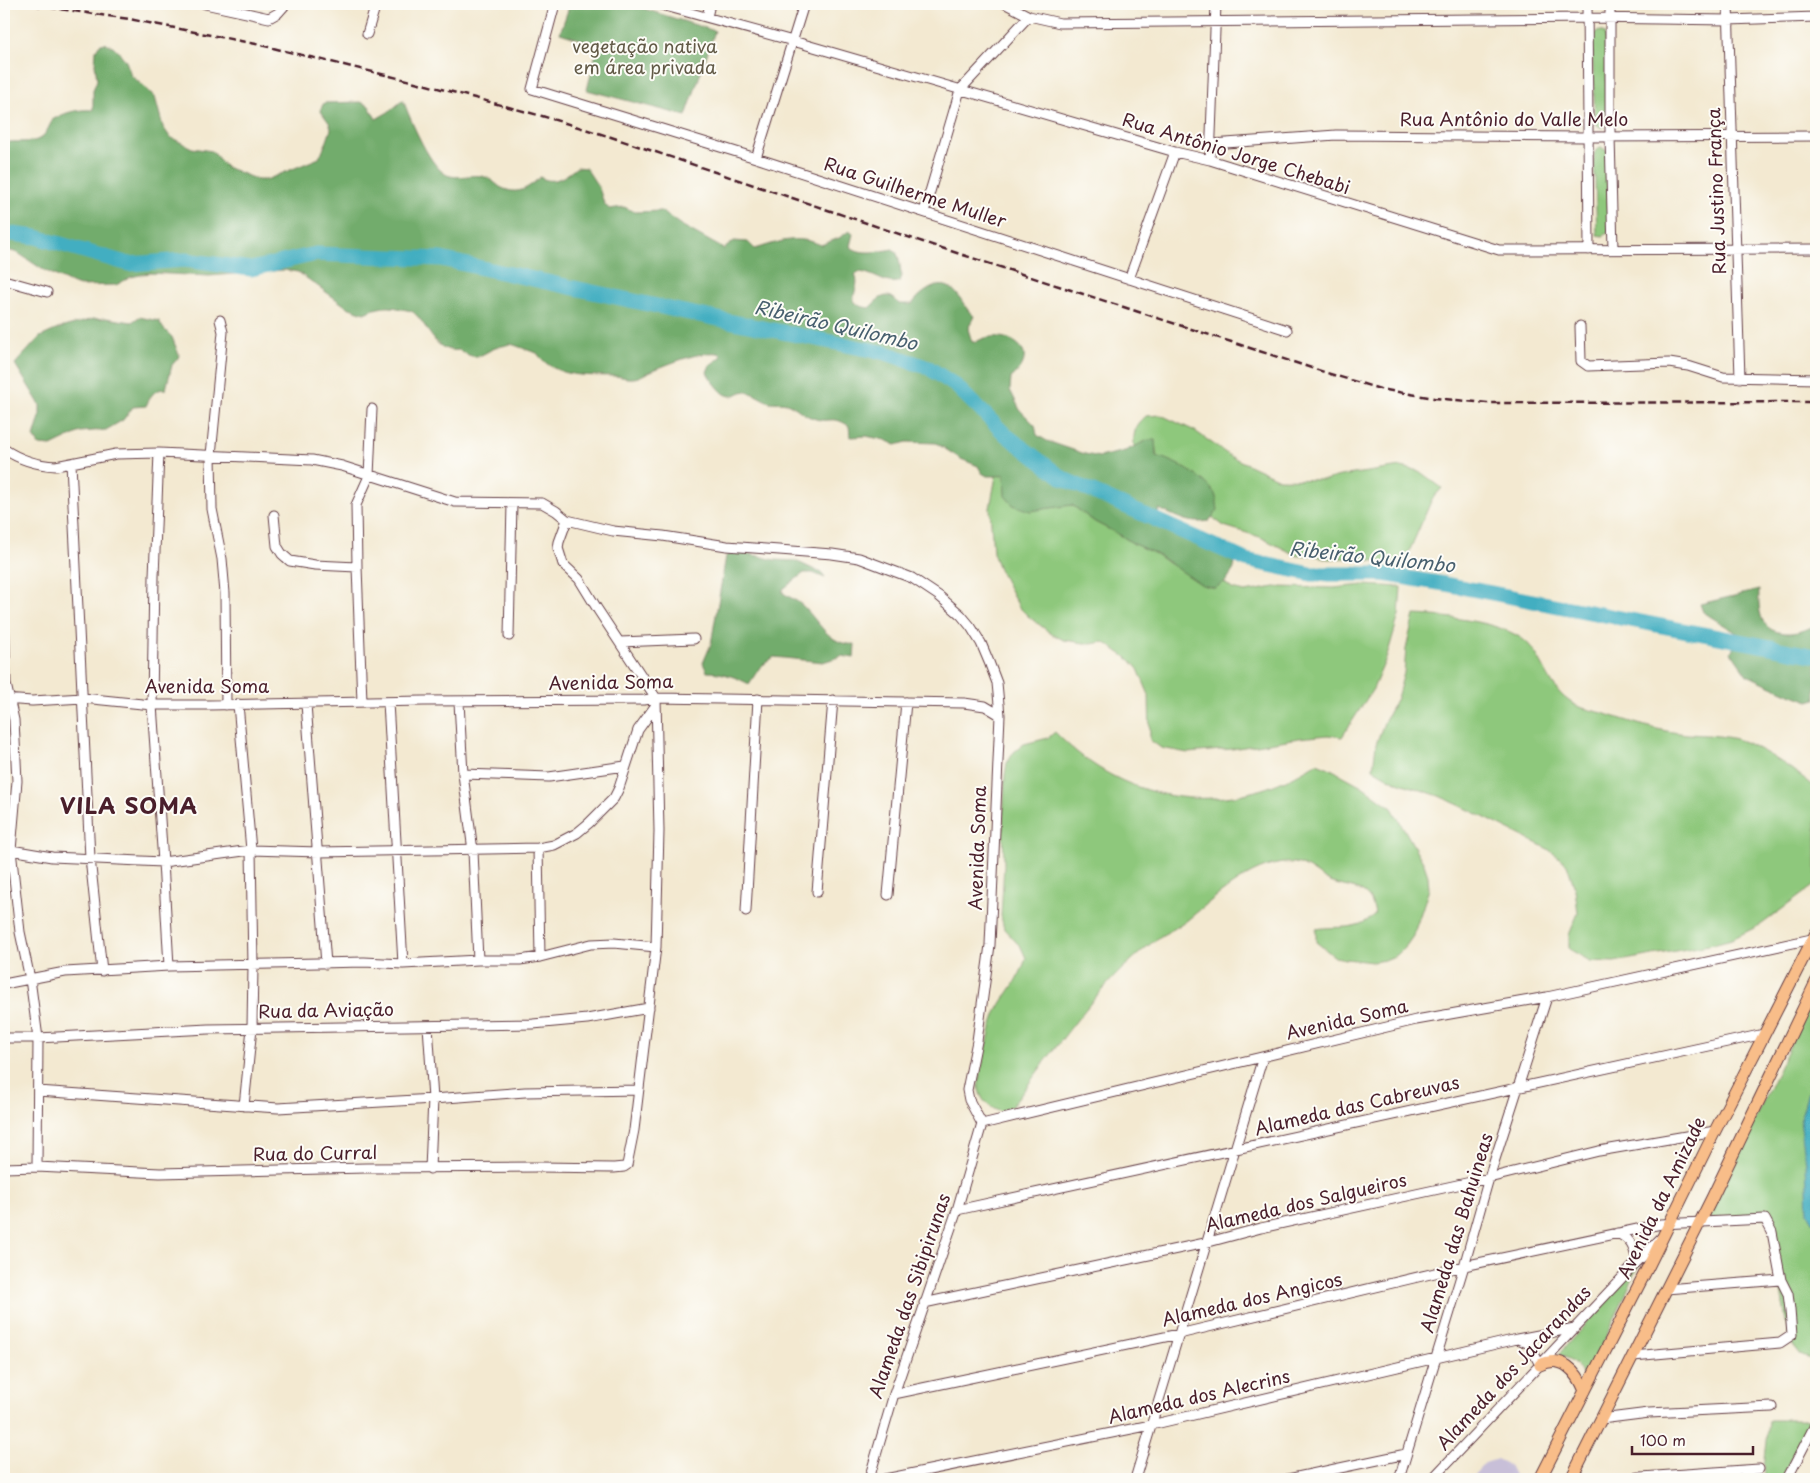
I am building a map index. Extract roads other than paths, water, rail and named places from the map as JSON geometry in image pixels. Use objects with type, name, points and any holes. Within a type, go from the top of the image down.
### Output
[{"type":"main road","name":"Avenida da Amizade","points":[[1540,1479],[1714,1131],[1815,936]]},
{"type":"main road","points":[[1571,1479],[1699,1223],[1816,982]]},
{"type":"main road","points":[[1540,1365],[1549,1361],[1563,1363],[1574,1372],[1585,1391]]},
{"type":"street","points":[[204,4],[269,18],[278,13],[286,4]]},
{"type":"street","points":[[367,34],[376,4]]},
{"type":"street","name":"Rua Guilherme Muller","points":[[555,4],[532,89],[756,158],[1287,330]]},
{"type":"street","name":"Rua Antônio Jorge Chebabi","points":[[658,4],[794,40],[960,90],[1175,152],[1210,160],[1499,250],[1816,249]]},
{"type":"street","points":[[707,17],[710,4]]},
{"type":"street","points":[[756,158],[804,4]]},
{"type":"street","points":[[1006,4],[1029,16],[1060,23],[1588,18],[1728,20],[1816,17]]},
{"type":"street","points":[[1210,160],[1216,4]]},
{"type":"street","points":[[1587,4],[1589,250]]},
{"type":"street","points":[[1610,4],[1610,137],[1613,249]]},
{"type":"street","name":"Rua Justino França","points":[[1728,4],[1740,378]]},
{"type":"street","points":[[924,212],[960,90],[1029,16]]},
{"type":"street","name":"Rua Antônio do Valle Melo","points":[[1212,144],[1336,135],[1816,136]]},
{"type":"street","points":[[1129,279],[1175,152]]},
{"type":"street","points":[[4,280],[47,292]]},
{"type":"street","points":[[220,320],[223,332],[211,455],[212,509],[222,559],[225,593],[226,705]]},
{"type":"street","points":[[1580,326],[1580,361],[1588,366],[1669,363],[1688,366],[1723,377],[1816,379]]},
{"type":"street","points":[[362,702],[356,505],[369,476],[372,409]]},
{"type":"street","points":[[4,460],[5,450],[38,465],[56,466],[116,454],[160,453],[312,460],[342,466],[454,502],[542,503],[567,520],[613,531],[663,536],[727,546],[841,555],[874,563],[912,578],[939,596],[972,627],[982,643],[997,683],[1000,715]]},
{"type":"street","points":[[160,453],[154,576],[152,705],[164,862],[169,966]]},
{"type":"street","points":[[72,463],[90,858],[102,971]]},
{"type":"street","points":[[510,636],[512,503]]},
{"type":"street","points":[[274,514],[277,546],[290,561],[315,565],[357,567]]},
{"type":"street","points":[[38,1091],[278,1108],[525,1092],[638,1090],[656,947],[659,831],[656,702],[579,579],[563,564],[558,542],[567,520]]},
{"type":"street","points":[[4,612],[6,699],[14,720],[17,781],[8,850],[38,1038],[37,1167]]},
{"type":"street","points":[[620,642],[694,639]]},
{"type":"street","name":"Avenida Soma","points":[[6,699],[32,701],[83,698],[152,705],[644,700],[656,702],[758,699],[964,702],[985,706],[1000,715],[990,945],[977,1041],[967,1090],[969,1100],[982,1124],[1416,1020],[1547,997],[1815,936]]},
{"type":"street","points":[[746,911],[758,699]]},
{"type":"street","points":[[817,892],[832,700]]},
{"type":"street","points":[[388,702],[403,964]]},
{"type":"street","points":[[459,702],[462,774],[473,851],[478,960]]},
{"type":"street","points":[[8,850],[52,857],[164,862],[251,850],[319,852],[473,851],[538,848],[554,845],[590,823],[614,798],[638,730],[656,702]]},
{"type":"street","points":[[888,895],[906,702]]},
{"type":"street","points":[[238,704],[251,850],[253,966],[252,1028],[244,1106]]},
{"type":"street","points":[[306,704],[319,852],[326,964]]},
{"type":"street","points":[[462,774],[549,777],[625,766]]},
{"type":"street","points":[[538,848],[540,957]]},
{"type":"street","points":[[4,984],[65,972],[169,966],[253,966],[364,962],[403,964],[520,960],[591,944],[614,943],[656,947]]},
{"type":"street","name":"Alameda das Bahuineas","points":[[1399,1479],[1489,1178],[1547,997]]},
{"type":"street","name":"Rua da Aviação","points":[[4,1038],[208,1029],[533,1024],[587,1019],[649,1008]]},
{"type":"street","points":[[428,1026],[433,1099],[430,1169]]},
{"type":"street","name":"Alameda das Cabreuvas","points":[[957,1210],[1764,1034]]},
{"type":"street","points":[[1135,1479],[1205,1243],[1263,1057]]},
{"type":"street","name":"Rua do Curral","points":[[4,1168],[37,1167],[160,1173],[366,1168],[624,1167],[627,1165],[634,1130],[638,1090]]},
{"type":"street","name":"Alameda das Sibipirunas","points":[[869,1479],[894,1394],[957,1210],[982,1124]]},
{"type":"street","name":"Alameda dos Salgueiros","points":[[924,1303],[1205,1243],[1260,1228],[1489,1178],[1599,1151],[1714,1131]]},
{"type":"street","points":[[1694,1134],[1707,1146]]},
{"type":"street","name":"Alameda dos Angicos","points":[[894,1394],[1179,1334],[1464,1266],[1669,1223],[1765,1219],[1772,1232],[1781,1280]]},
{"type":"street","points":[[1617,1233],[1625,1237],[1634,1246],[1637,1262]]},
{"type":"street","name":"Alameda dos Jacarandas","points":[[1432,1479],[1662,1237]]},
{"type":"street","points":[[1633,1356],[1780,1343],[1788,1338],[1792,1332],[1788,1294],[1781,1280],[1666,1289]]},
{"type":"street","name":"Alameda dos Alecrins","points":[[885,1479],[1150,1425],[1518,1339],[1575,1328]]},
{"type":"street","points":[[1518,1339],[1529,1344],[1540,1365]]},
{"type":"street","points":[[1601,1419],[1649,1414],[1772,1407]]},
{"type":"street","points":[[1787,1479],[1816,1423]]},
{"type":"street","points":[[1288,1479],[1406,1454]]},
{"type":"street","points":[[1612,1479],[1759,1469]]},
{"type":"water","points":[[1816,1081],[1816,1226],[1808,1213],[1806,1164],[1800,1120],[1809,1089]]},
{"type":"waterway","name":"Ribeirão Quilombo","points":[[4,233],[36,237],[129,264],[185,260],[251,269],[316,254],[441,259],[689,313],[886,353],[929,368],[956,386],[1006,435],[1064,479],[1246,560],[1311,574],[1383,574],[1445,584],[1816,656]]},
{"type":"railway","points":[[25,4],[129,19],[256,44],[419,83],[542,116],[611,137],[923,242],[1380,389],[1434,398],[1487,403],[1816,402]]},
{"type":"district","name":"VILA SOMA","points":[[129,806]]},
{"type":"park label","name":"vegetação nativa em área privada","points":[[645,57]]}]
